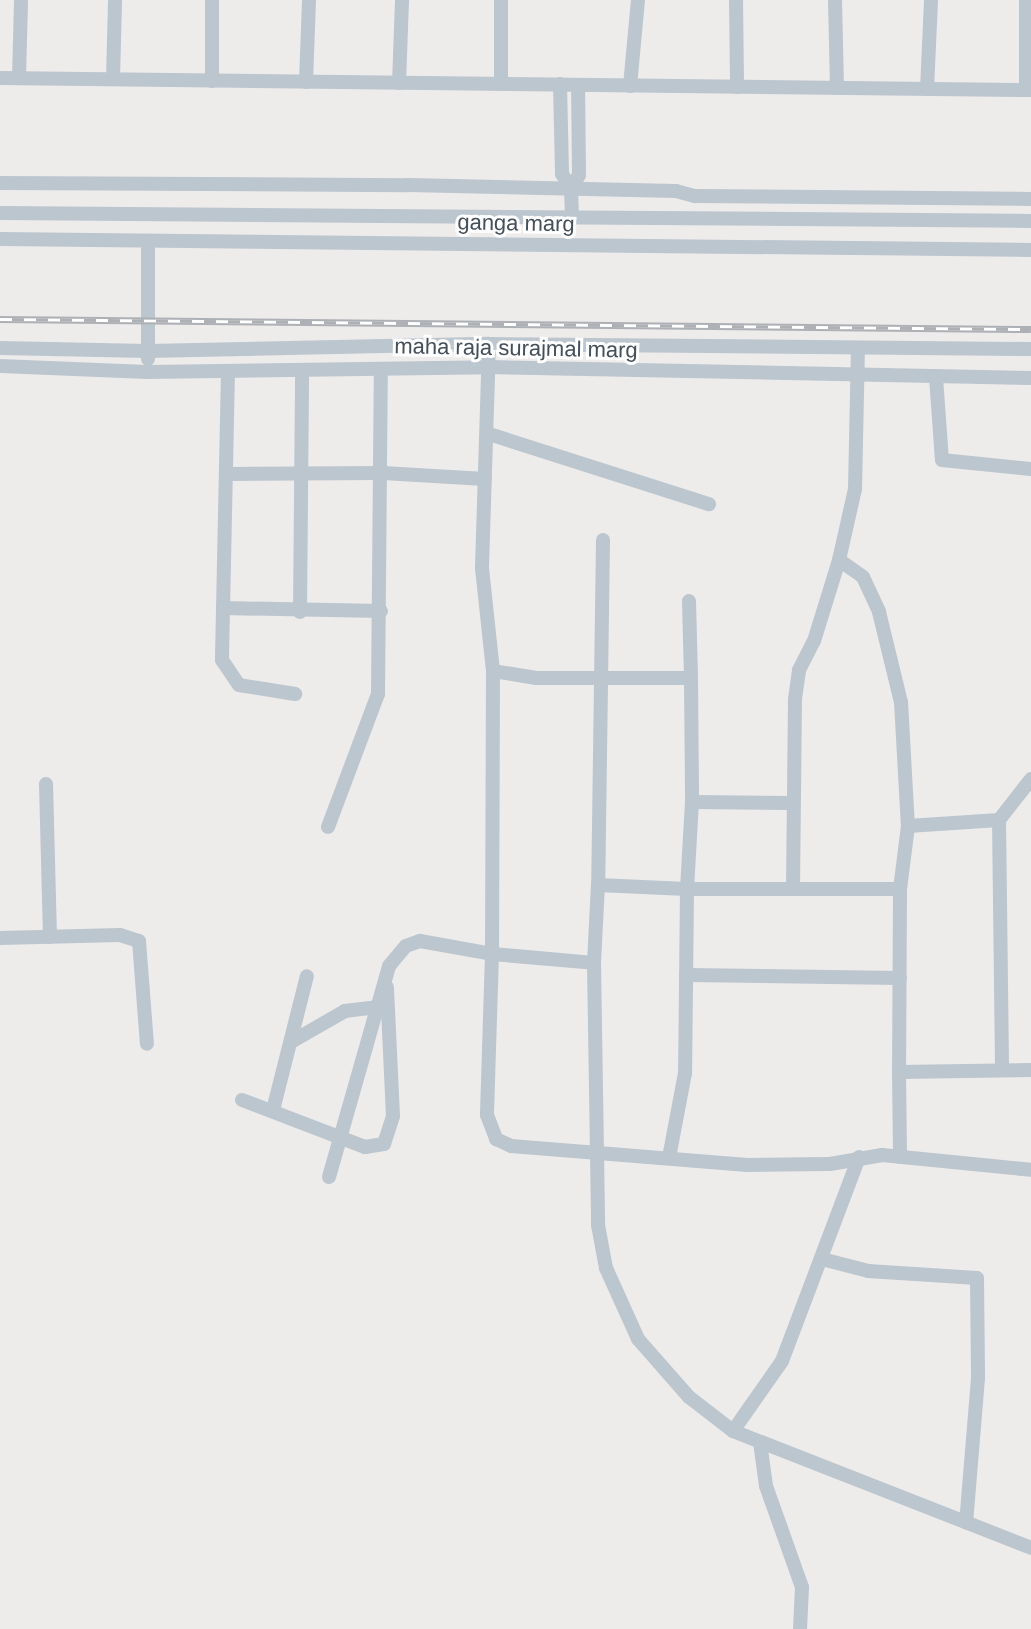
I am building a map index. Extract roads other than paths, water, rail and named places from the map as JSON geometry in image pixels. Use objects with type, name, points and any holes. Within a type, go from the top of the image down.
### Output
[{"type":"street","points":[[19,78],[21,0]]},
{"type":"street","points":[[113,79],[115,0]]},
{"type":"street","points":[[212,0],[212,81]]},
{"type":"street","points":[[306,82],[309,0]]},
{"type":"street","points":[[399,83],[402,0]]},
{"type":"street","points":[[501,0],[501,84]]},
{"type":"street","points":[[630,86],[638,0]]},
{"type":"street","points":[[736,0],[737,87]]},
{"type":"street","points":[[835,0],[837,88]]},
{"type":"street","points":[[927,89],[931,0]]},
{"type":"street","points":[[0,78],[1029,90],[1026,0]]},
{"type":"street","points":[[560,84],[562,174],[571,188],[572,216]]},
{"type":"street","points":[[571,188],[579,175],[578,85]]},
{"type":"street","points":[[0,183],[571,188],[695,196],[1031,199]]},
{"type":"street","name":"ganga marg","points":[[0,213],[1031,221]]},
{"type":"street","name":"ganga marg","points":[[0,239],[1031,250]]},
{"type":"street","points":[[147,372],[148,241]]},
{"type":"street","points":[[489,344],[489,434],[482,568],[493,671],[490,1131],[511,1146],[669,1158],[795,1166],[859,1157],[900,1157],[1031,1170]]},
{"type":"street","name":"maha raja surajmal marg","points":[[0,348],[148,351],[489,344],[1031,349]]},
{"type":"street","points":[[793,889],[799,670],[814,641],[839,560],[855,489],[861,376],[858,348]]},
{"type":"street","name":"maha raja surajmal marg","points":[[0,366],[147,372],[489,367],[1031,378]]},
{"type":"street","points":[[328,827],[378,694],[383,473],[381,369]]},
{"type":"street","points":[[300,612],[302,370]]},
{"type":"street","points":[[228,371],[222,660],[228,675],[252,690],[295,694]]},
{"type":"street","points":[[936,377],[942,460],[1031,469]]},
{"type":"street","points":[[489,434],[709,504]]},
{"type":"street","points":[[226,474],[383,473],[485,479]]},
{"type":"street","points":[[603,540],[594,963],[598,1225],[606,1268],[638,1339],[689,1397],[733,1431],[1031,1548]]},
{"type":"street","points":[[839,560],[863,577],[879,612],[901,702],[908,826],[900,889],[900,1157]]},
{"type":"street","points":[[669,1158],[685,1073],[687,889],[692,802],[689,601]]},
{"type":"street","points":[[223,608],[300,612],[381,611]]},
{"type":"street","points":[[493,671],[536,678],[691,678]]},
{"type":"street","points":[[1002,1070],[999,820],[1031,779]]},
{"type":"street","points":[[46,784],[50,937]]},
{"type":"street","points":[[692,802],[793,803]]},
{"type":"street","points":[[908,826],[999,820]]},
{"type":"street","points":[[598,885],[687,889],[900,889]]},
{"type":"street","points":[[0,938],[120,935],[139,941],[147,1044]]},
{"type":"street","points":[[329,1177],[386,976],[396,954],[420,941],[492,954],[594,963]]},
{"type":"street","points":[[686,975],[900,978]]},
{"type":"street","points":[[273,1110],[307,976]]},
{"type":"street","points":[[242,1100],[340,1139],[379,1148],[390,1133],[386,976]]},
{"type":"street","points":[[291,1042],[345,1011],[377,1007]]},
{"type":"street","points":[[899,1072],[1031,1070]]},
{"type":"street","points":[[733,1431],[782,1361],[859,1157]]},
{"type":"street","points":[[822,1259],[868,1271],[977,1278],[978,1378],[966,1523]]},
{"type":"street","points":[[760,1442],[766,1486],[802,1587],[800,1629]]},
{"type":"railway","points":[[0,319],[1031,329]]}]
